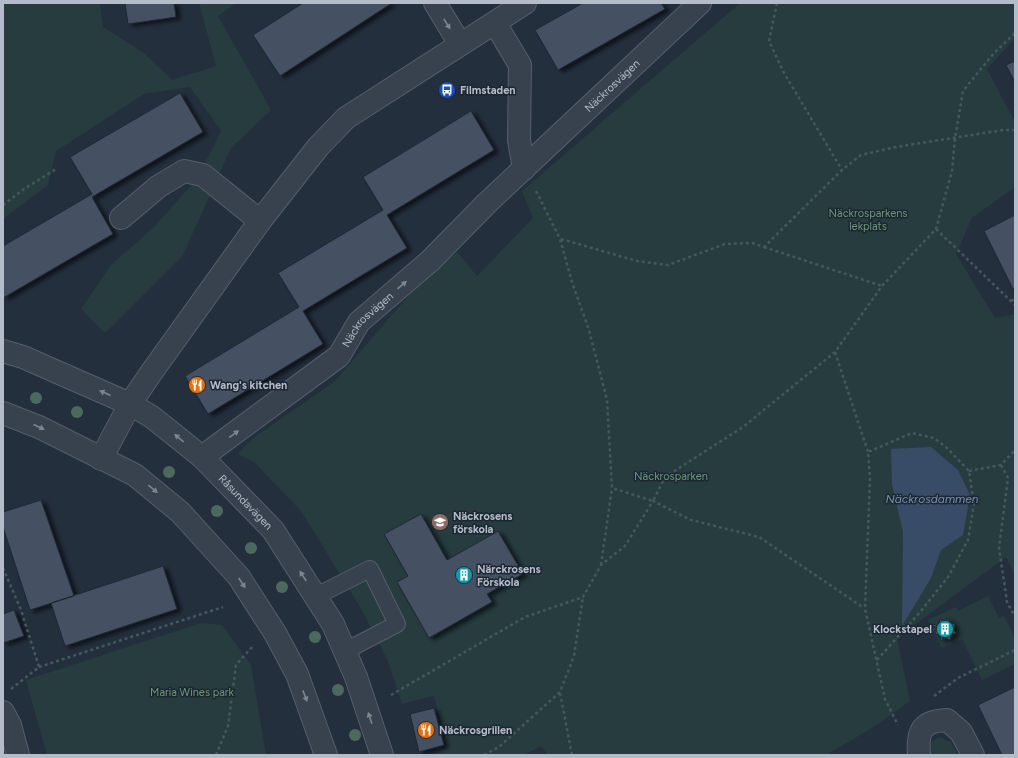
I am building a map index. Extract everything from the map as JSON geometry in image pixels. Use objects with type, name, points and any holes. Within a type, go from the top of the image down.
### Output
[{"type":"street","points":[[435,3],[460,44]]},
{"type":"street","points":[[101,459],[130,404],[163,355],[260,222],[318,147],[346,118],[525,3]]},
{"type":"street","name":"Näckrosvägen","points":[[202,457],[339,356],[359,322],[430,261],[487,203],[700,3]]},
{"type":"street","points":[[496,23],[520,65],[519,140],[524,169]]},
{"type":"street","points":[[121,218],[158,186],[184,171],[203,175],[260,222]]},
{"type":"street","name":"Råsundavägen","points":[[3,350],[23,357],[130,404],[170,430],[202,457],[273,530],[316,596],[332,624],[356,677],[382,755]]},
{"type":"street","points":[[3,413],[39,426],[101,459],[135,475],[180,512],[239,578],[275,632],[297,674],[326,755]]},
{"type":"street","points":[[6,701],[10,725],[18,755]]},
{"type":"street","points":[[918,746],[926,725],[937,720],[947,720],[961,732],[973,755]]},
{"type":"lane","points":[[316,596],[370,569],[397,624],[345,651]]},
{"type":"path","points":[[777,3],[769,41],[784,73],[842,170]]},
{"type":"path","points":[[601,565],[625,546],[666,477],[743,427],[835,352],[882,286],[936,229],[952,172],[955,138],[963,91],[994,53],[1015,33]]},
{"type":"path","points":[[764,247],[842,170],[861,155],[896,147],[1003,130],[1015,130]]},
{"type":"path","points":[[3,205],[24,189],[56,169]]},
{"type":"path","points":[[484,755],[499,747],[560,692],[574,656],[583,598],[601,565],[612,488],[607,400],[589,330],[572,282],[560,239],[524,169]]},
{"type":"path","points":[[936,229],[1015,305]]},
{"type":"path","points":[[560,239],[638,261],[668,265],[725,244],[752,243],[882,286]]},
{"type":"path","points":[[835,352],[868,452],[870,478],[865,609],[885,699],[900,732],[918,746]]},
{"type":"path","points":[[868,452],[912,433],[934,438],[946,447],[969,471],[974,504],[968,540],[948,576],[921,611],[877,660]]},
{"type":"path","points":[[969,471],[1001,465],[1015,450]]},
{"type":"path","points":[[1001,465],[1008,478],[998,548],[1007,602],[1015,617]]},
{"type":"path","points":[[612,488],[653,501],[691,520],[759,537],[865,609]]},
{"type":"path","points":[[3,568],[20,610],[39,667]]},
{"type":"path","points":[[391,695],[524,617],[583,598]]},
{"type":"path","points":[[6,701],[39,667],[223,606]]},
{"type":"path","points":[[216,755],[228,726],[236,665],[252,647]]},
{"type":"path","points":[[958,678],[1015,650]]},
{"type":"path","points":[[560,692],[572,755]]},
{"type":"green space","points":[[3,3],[100,3],[103,27],[144,53],[172,80],[216,66],[199,3],[236,3],[218,16],[271,110],[231,148],[183,255],[105,333],[81,309],[111,265],[152,229],[197,179],[221,131],[190,87],[144,94],[56,151],[48,185],[3,219]]},
{"type":"green space","name":"Näckrosparken","points":[[740,3],[1015,3],[1015,38],[987,69],[1015,122],[1015,187],[972,218],[956,254],[995,318],[1015,314],[1015,575],[1006,557],[897,638],[910,701],[877,725],[826,755],[548,755],[541,746],[523,755],[433,755],[447,749],[434,696],[402,704],[388,661],[360,607],[301,511],[254,462],[238,454],[253,438],[334,382],[417,286],[457,252],[477,276],[533,218],[522,191]]},
{"type":"green space","points":[[988,596],[999,618],[1004,616],[1015,638],[1015,664],[982,680],[962,639],[942,648],[928,620],[956,607],[958,611]]},
{"type":"green space","name":"Maria Wines park","points":[[201,623],[222,625],[251,665],[266,755],[47,755],[26,680]]},
{"type":"green space","points":[[939,737],[951,742],[957,755],[930,755],[928,751],[931,742]]},
{"type":"water","name":"Näckrosdammen","points":[[931,447],[958,470],[970,495],[963,535],[941,550],[931,578],[902,626],[903,532],[892,484],[891,449]]},
{"type":"building","points":[[125,3],[174,3],[176,17],[128,24]]},
{"type":"building","points":[[303,3],[392,3],[280,76],[253,35]]},
{"type":"building","points":[[583,3],[661,3],[665,9],[558,70],[535,30]]},
{"type":"building","points":[[1015,61],[1015,82],[1006,65]]},
{"type":"building","points":[[180,93],[203,132],[92,197],[113,234],[3,298],[3,246],[92,194],[70,157]]},
{"type":"building","points":[[471,111],[494,150],[387,215],[407,248],[303,311],[323,344],[208,414],[185,376],[299,307],[278,273],[383,210],[363,177]]},
{"type":"building","points":[[1015,215],[1015,288],[1013,289],[984,231]]},
{"type":"building","points":[[41,500],[74,596],[30,610],[3,527],[3,512]]},
{"type":"building","name":"Närckrosens Förskola","points":[[421,514],[447,560],[498,531],[523,574],[487,594],[492,602],[429,638],[397,582],[408,576],[384,534]]},
{"type":"building","points":[[163,566],[177,609],[65,646],[51,603]]},
{"type":"building","points":[[14,610],[24,636],[3,643],[3,614]]},
{"type":"building","name":"Klockstapel","points":[[948,618],[950,618],[948,622],[955,624],[953,631],[956,632],[955,634],[952,633],[950,640],[943,637],[942,641],[940,640],[941,636],[935,634],[937,628],[933,626],[934,624],[938,626],[940,619],[946,622]]},
{"type":"building","points":[[1015,687],[1015,755],[1002,755],[978,705]]},
{"type":"building","points":[[434,708],[444,745],[419,752],[410,714]]},
{"type":"place","name":"Filmstaden","points":[[447,90]]},
{"type":"place","name":"Wang's kitchen","points":[[197,385]]},
{"type":"place","name":"Näckrosens förskola","points":[[440,522]]},
{"type":"place","name":"Närckrosens Förskola","points":[[464,575]]},
{"type":"place","name":"Klockstapel","points":[[945,629]]},
{"type":"place","name":"Näckrosgrillen","points":[[426,730]]},
{"type":"park label","name":"Näckrosparkens lekplats","points":[[868,219]]}]
